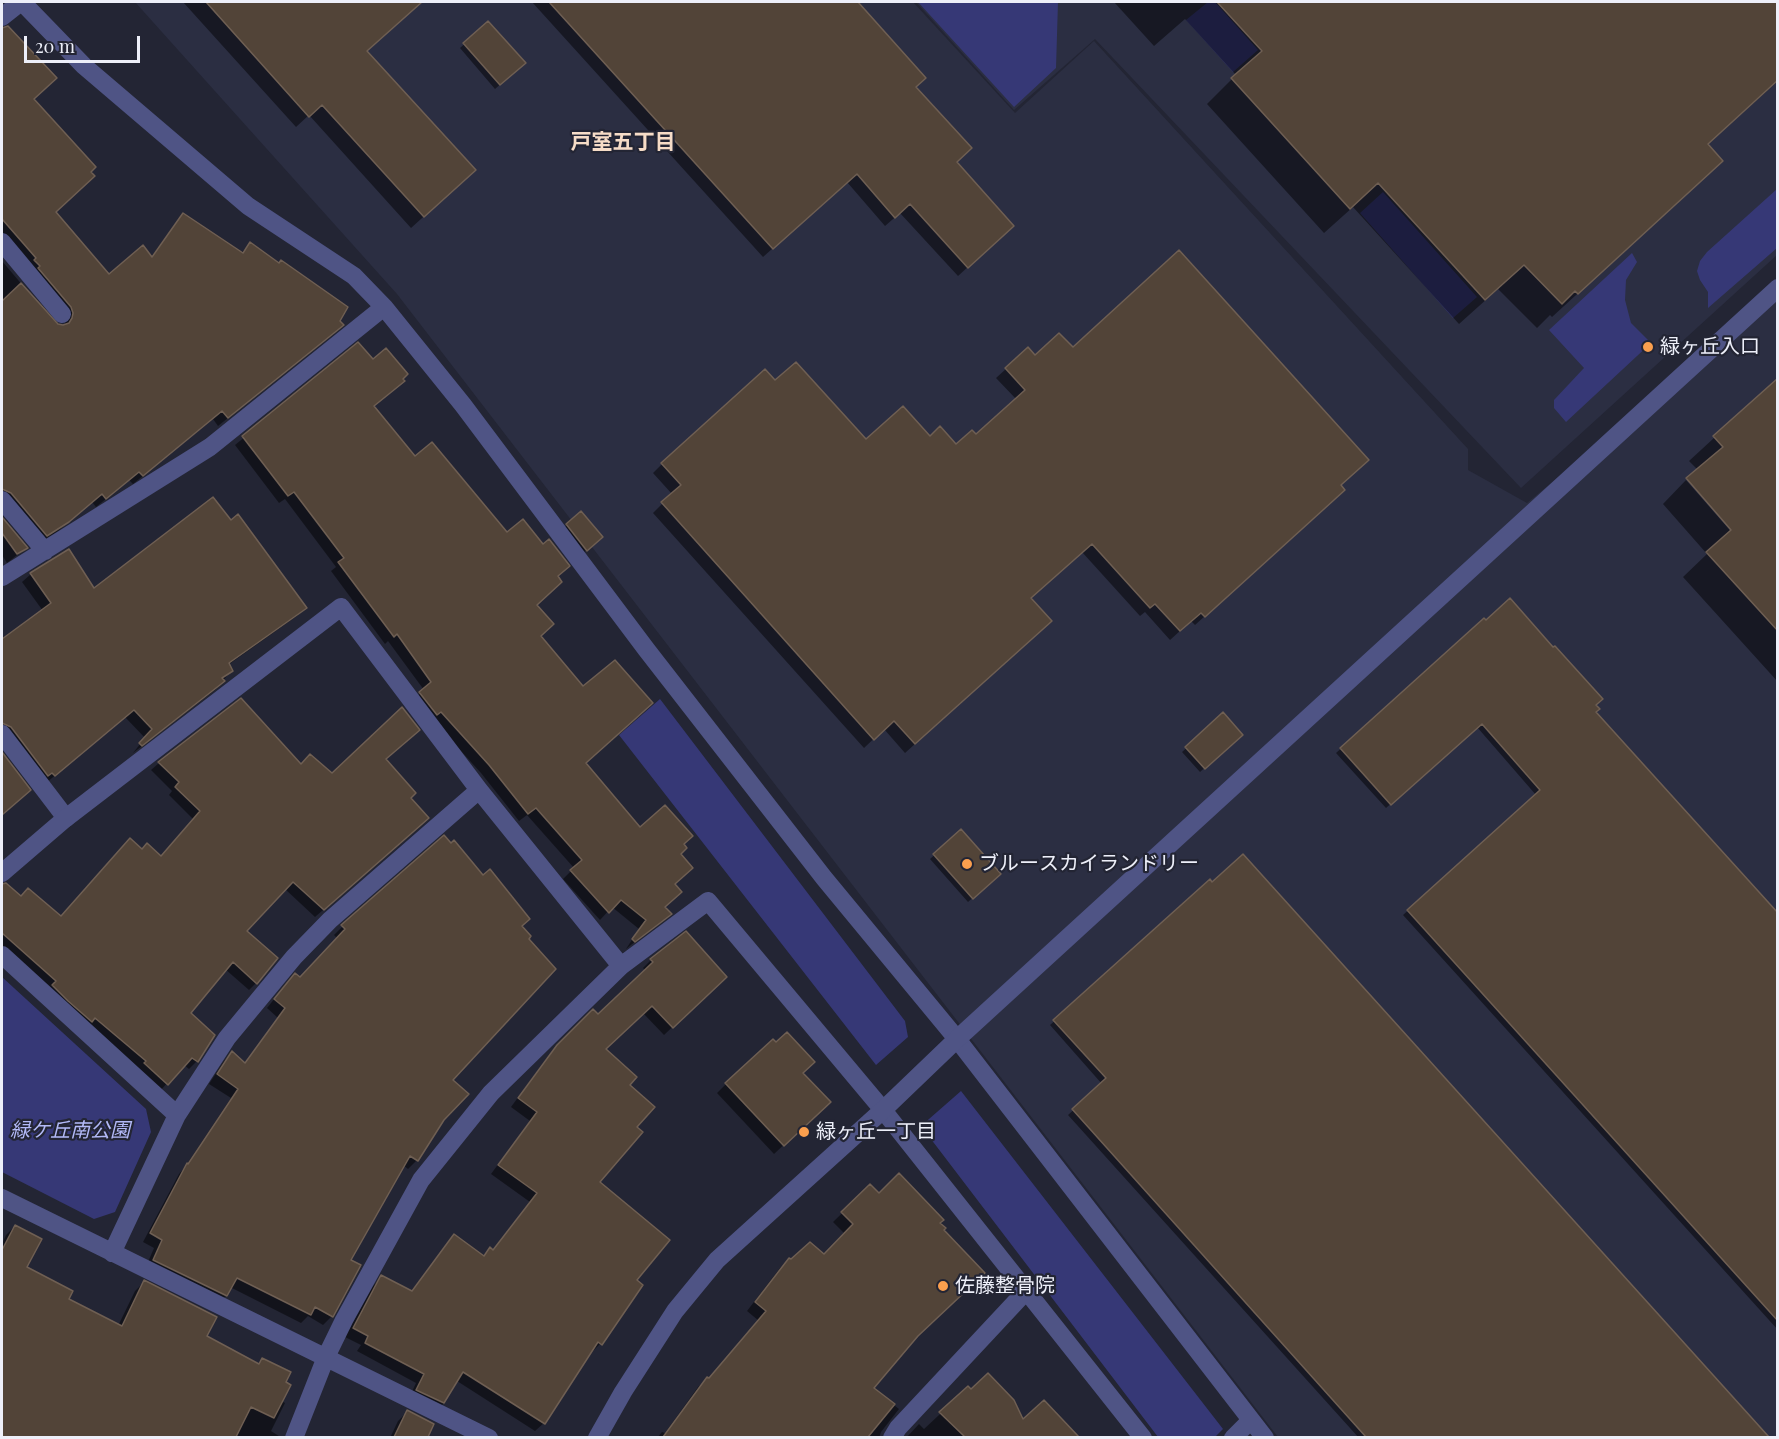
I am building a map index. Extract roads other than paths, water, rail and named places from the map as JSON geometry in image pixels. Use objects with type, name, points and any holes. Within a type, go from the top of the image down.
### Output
[{"type":"street","points":[[2,17],[22,2],[84,66],[248,206],[354,276],[384,307],[463,405],[646,649],[817,869],[957,1039],[1264,1437]]},
{"type":"street","points":[[2,243],[62,314]]},
{"type":"street","points":[[597,1437],[622,1392],[675,1311],[717,1260],[1778,288]]},
{"type":"street","points":[[2,577],[210,447],[384,307]]},
{"type":"street","points":[[2,500],[45,550]]},
{"type":"street","points":[[2,873],[66,818],[341,607],[479,790],[621,966]]},
{"type":"street","points":[[2,734],[66,818]]},
{"type":"street","points":[[112,1253],[177,1115],[227,1038],[294,957],[330,920],[479,790]]},
{"type":"street","points":[[294,1437],[326,1357],[344,1320],[421,1180],[491,1094],[621,966],[708,901],[883,1110],[1143,1437]]},
{"type":"street","points":[[2,955],[177,1115]]},
{"type":"street","points":[[2,1198],[489,1437]]},
{"type":"street","points":[[892,1437],[1026,1291]]},
{"type":"street","points":[[1233,1437],[1251,1420]]},
{"type":"place","name":"緑ヶ丘入口","points":[[1648,347]]},
{"type":"place","name":"ブルースカイランドリー","points":[[967,864]]},
{"type":"place","name":"緑ヶ丘一丁目","points":[[804,1132]]},
{"type":"place","name":"佐藤整骨院","points":[[943,1286]]},
{"type":"district","name":"戸室五丁目","points":[[623,142]]},
{"type":"park label","name":"緑ケ丘南公園","points":[[70,1131]]}]
